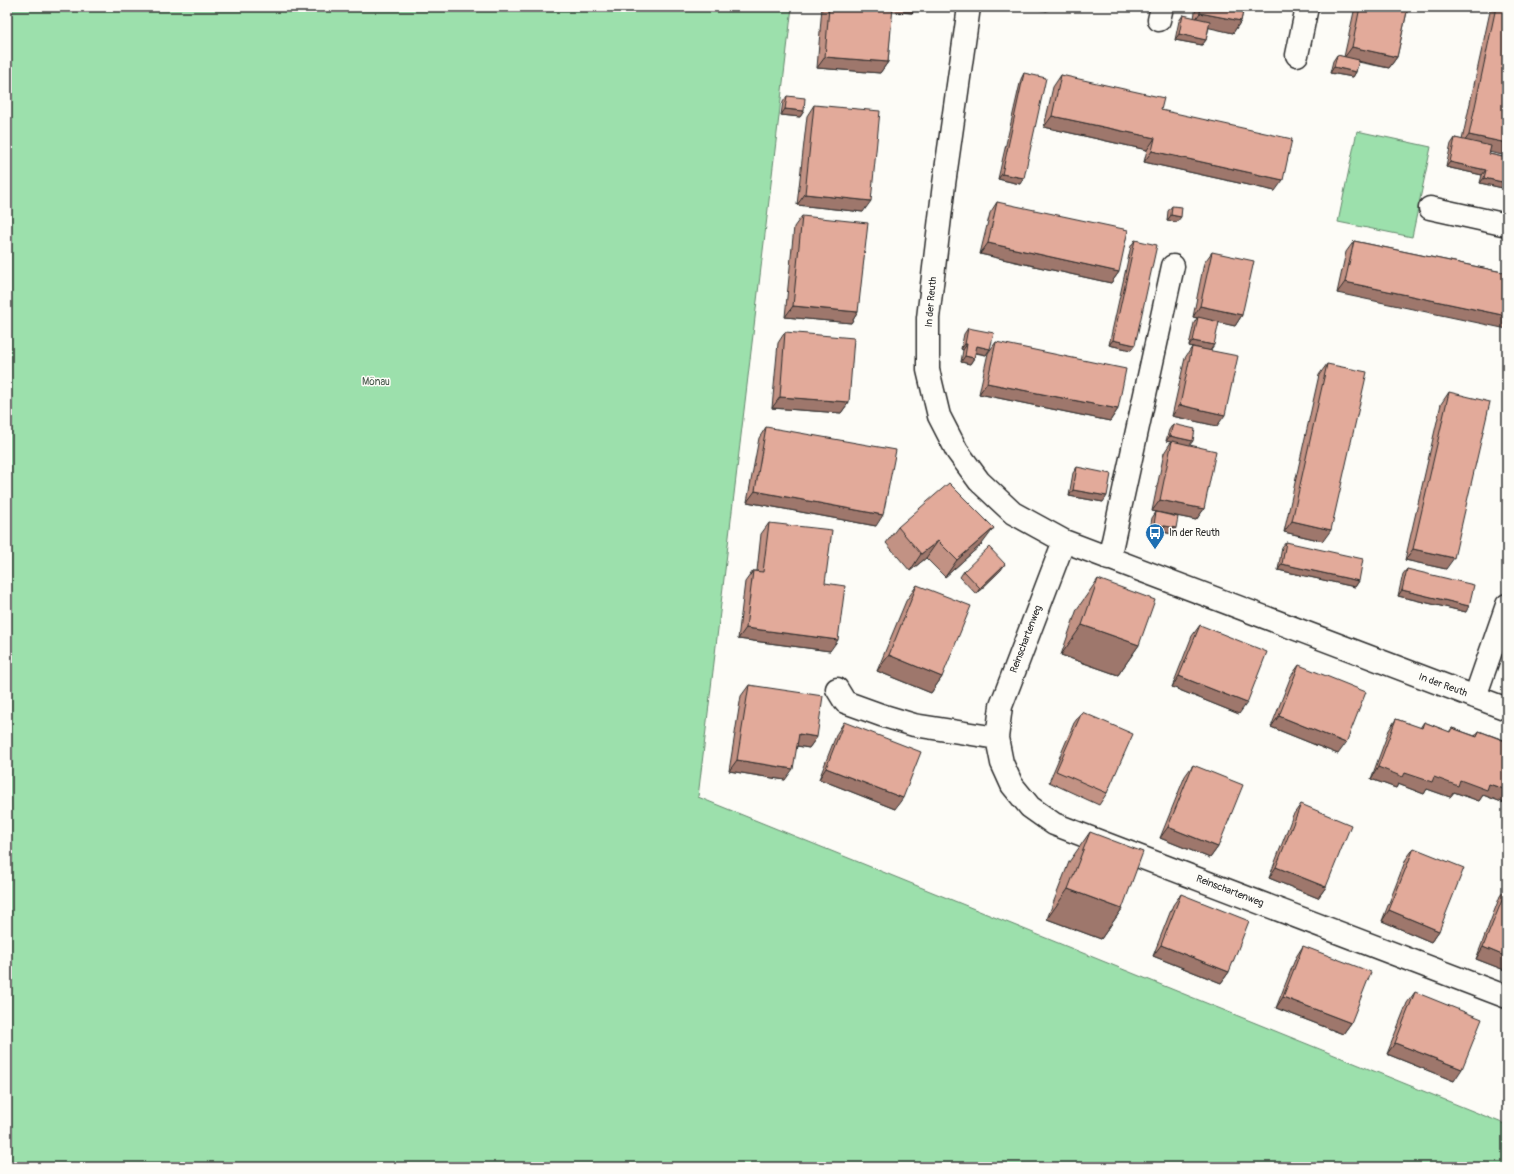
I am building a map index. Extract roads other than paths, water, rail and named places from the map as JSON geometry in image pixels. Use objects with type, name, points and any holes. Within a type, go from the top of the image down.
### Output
[{"type":"street","name":"In der Reuth","points":[[969,7],[944,184],[928,318],[928,370],[939,416],[957,451],[979,481],[1013,513],[1064,542],[1507,709]]},
{"type":"street","points":[[1297,55],[1307,7]]},
{"type":"street","points":[[1430,208],[1507,225]]},
{"type":"street","points":[[1109,559],[1173,266]]},
{"type":"street","name":"Reinschartenweg","points":[[1064,542],[1001,706],[997,738],[1002,763],[1012,785],[1030,807],[1054,824],[1507,997]]},
{"type":"street","points":[[1475,697],[1507,605]]},
{"type":"street","points":[[837,689],[845,702],[914,725],[997,738]]},
{"type":"place","name":"In der Reuth","points":[[1155,550]]},
{"type":"park label","name":"Mönau","points":[[376,382]]}]
